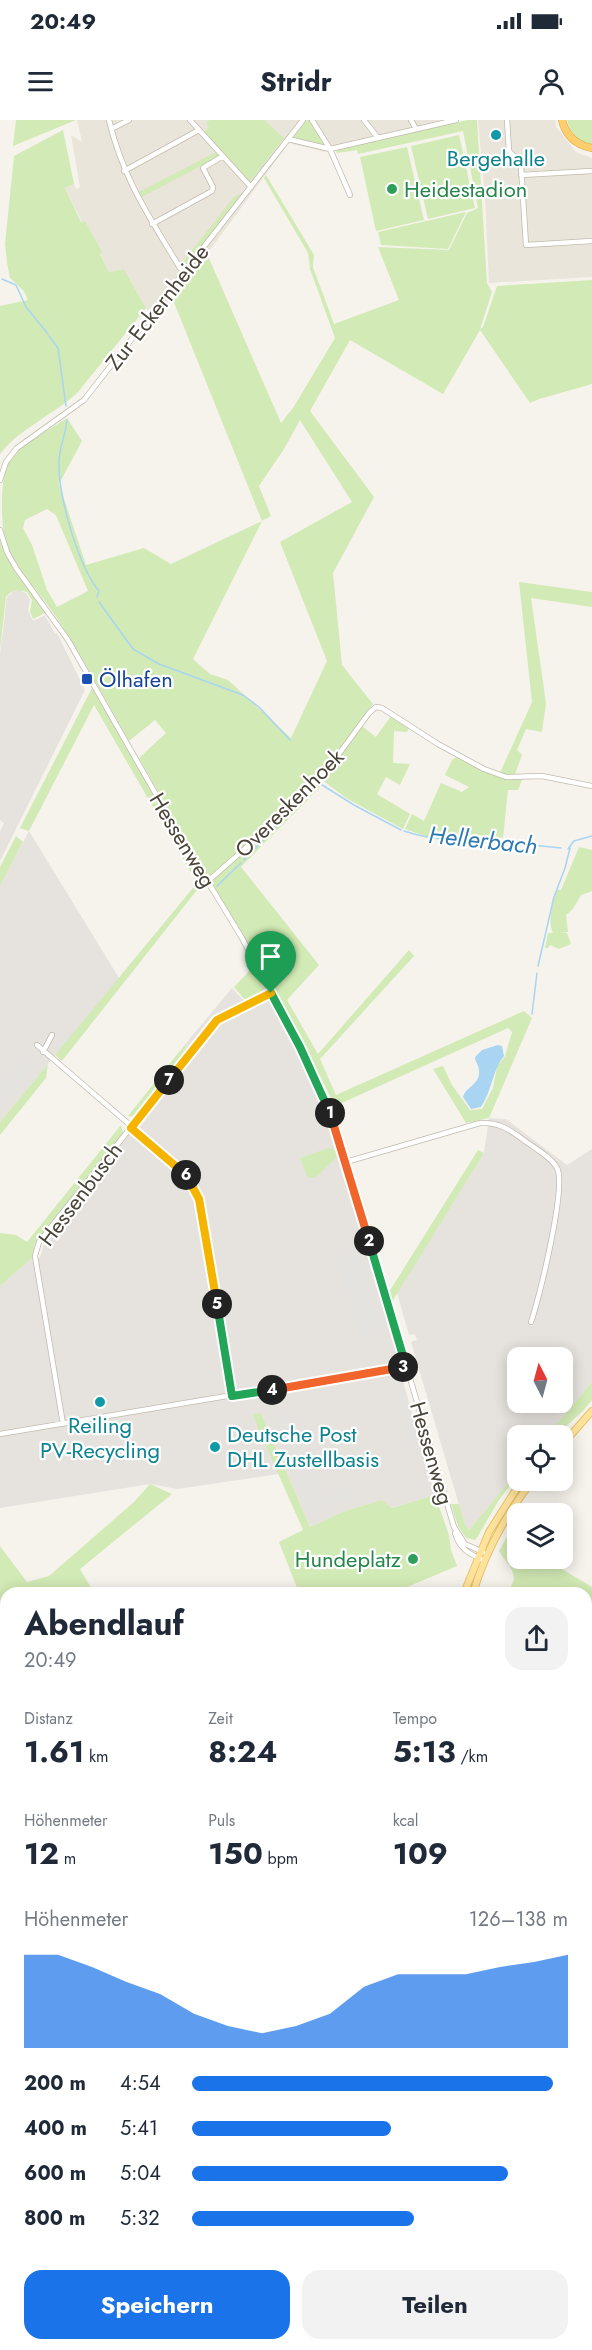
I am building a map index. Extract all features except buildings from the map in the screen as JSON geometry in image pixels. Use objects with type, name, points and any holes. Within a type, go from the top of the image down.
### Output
[{"type":"highway","points":[[562,120],[571,137],[579,144],[592,148]]},
{"type":"main road","points":[[573,1433],[592,1411]]},
{"type":"main road","points":[[573,1430],[582,1423]]},
{"type":"main road","points":[[466,1587],[478,1554],[515,1491]]},
{"type":"main road","points":[[475,1587],[486,1558],[506,1519],[525,1491]]},
{"type":"street","points":[[109,120],[124,171],[138,201],[180,268],[185,272]]},
{"type":"street","points":[[111,129],[129,120]]},
{"type":"street","points":[[190,120],[251,187]]},
{"type":"street","name":"Zur Eckernheide","points":[[0,480],[6,462],[17,448],[84,400],[303,120]]},
{"type":"street","points":[[312,120],[330,149],[350,195]]},
{"type":"street","points":[[364,120],[378,138]]},
{"type":"street","points":[[411,120],[416,129]]},
{"type":"street","points":[[288,139],[330,149],[456,120]]},
{"type":"street","points":[[507,120],[509,152],[520,163],[526,245],[592,241]]},
{"type":"street","points":[[124,171],[199,130]]},
{"type":"street","points":[[152,224],[212,191],[213,187],[203,168],[223,156]]},
{"type":"street","points":[[521,175],[592,171]]},
{"type":"street","name":"Hessenweg","points":[[0,530],[7,552],[16,568],[68,640],[271,993],[319,1085],[346,1162],[454,1527],[465,1544],[486,1558]]},
{"type":"street","name":"Overeskenhoek","points":[[207,881],[263,833],[316,782],[376,707],[382,708],[438,744],[484,769],[507,777],[542,777],[592,786]]},
{"type":"street","name":"Hessenbusch","points":[[63,1424],[35,1256],[36,1249],[43,1235],[217,1020],[271,993]]},
{"type":"street","points":[[43,1052],[51,1035]]},
{"type":"street","points":[[37,1046],[183,1171],[196,1192],[232,1396]]},
{"type":"street","points":[[346,1162],[480,1123],[504,1126],[544,1155],[556,1166],[560,1187],[539,1301],[531,1322]]},
{"type":"street","points":[[0,1434],[406,1366]]},
{"type":"shaded area","points":[[77,120],[447,120],[325,152],[289,143],[184,285],[155,315],[146,308],[124,269],[109,272],[85,221],[82,222],[65,188],[74,184],[76,189],[80,187],[71,135],[82,142]]},
{"type":"shaded area","points":[[478,120],[555,120],[556,127],[576,152],[592,158],[592,277],[489,283]]},
{"type":"shaded area","points":[[19,590],[26,593],[30,600],[28,610],[33,621],[45,615],[55,634],[57,633],[85,690],[0,861],[0,831],[4,823],[0,820],[0,654],[7,597]]},
{"type":"shaded area","points":[[29,831],[119,978],[0,1122],[0,886]]},
{"type":"shaded area","points":[[232,988],[246,1003],[215,1020],[180,1061],[187,1042]]},
{"type":"shaded area","points":[[266,999],[275,1006],[310,1072],[336,1137],[402,1365],[401,1374],[435,1495],[390,1508],[382,1500],[345,1511],[310,1527],[261,1413],[279,1474],[177,1489],[150,1484],[0,1508],[0,1286],[32,1258],[40,1258],[46,1236],[220,1023]]},
{"type":"shaded area","points":[[30,1057],[37,1062],[0,1107],[0,1073],[11,1081]]},
{"type":"shaded area","points":[[489,1118],[506,1119],[567,1165],[592,1149],[592,1382],[573,1405],[573,1347],[507,1347],[507,1413],[566,1413],[556,1425],[507,1425],[507,1484],[469,1530],[464,1522],[411,1342],[417,1340],[415,1334],[409,1335],[397,1293],[484,1153]]},
{"type":"shaded area","points":[[356,1242],[382,1328],[369,1332],[369,1335],[361,1338],[337,1256],[350,1252],[349,1244]]},
{"type":"shaded area","points":[[399,1380],[417,1436],[415,1437],[417,1445],[410,1447],[404,1427],[408,1426],[395,1381]]},
{"type":"shaded area","points":[[288,1410],[304,1461],[313,1459],[324,1496],[346,1489],[348,1496],[354,1494],[355,1498],[305,1513],[275,1414]]},
{"type":"green space","points":[[16,120],[76,120],[13,146]]},
{"type":"green space","points":[[209,120],[264,120],[284,138],[250,182],[204,132],[209,127],[206,123]]},
{"type":"green space","points":[[307,120],[310,120],[327,148],[291,140]]},
{"type":"green space","points":[[468,120],[477,120],[487,283],[492,292],[480,329],[483,327],[497,286],[592,280],[592,384],[530,403],[480,330],[443,394],[350,340],[310,411],[374,497],[333,573],[342,665],[373,704],[329,764],[301,794],[208,878],[139,758],[166,733],[155,720],[129,741],[72,642],[20,569],[10,551],[3,523],[4,475],[10,457],[67,418],[82,441],[59,484],[86,565],[144,548],[171,564],[262,521],[173,300],[208,256],[281,423],[293,408],[335,338],[310,269],[308,253],[264,178],[266,175],[314,255],[313,267],[334,324],[399,300],[378,247],[449,250],[467,213],[478,208],[463,131],[358,154],[357,150],[337,153],[336,149]],"holes":[[[300,420],[352,502],[280,542],[327,661],[291,738],[228,680],[210,674],[193,659],[262,521],[271,516],[259,486]],[[47,509],[56,515],[88,591],[57,607],[47,590],[32,545],[23,528],[25,520]]]},
{"type":"green space","points":[[567,120],[592,120],[592,145],[575,137]]},
{"type":"green space","points":[[63,130],[74,184],[65,188],[81,222],[85,221],[102,252],[100,254],[109,272],[124,269],[146,308],[78,392],[27,429],[0,454],[0,306],[28,300],[24,291],[10,278],[5,244],[14,156]]},
{"type":"green space","name":"Heidestadion","points":[[459,135],[475,208],[428,219],[411,146]]},
{"type":"green space","name":"Heidestadion","points":[[407,147],[424,220],[376,231],[360,157]]},
{"type":"green space","points":[[216,152],[220,156],[140,198],[137,193]]},
{"type":"green space","points":[[245,191],[186,267],[182,267],[185,259],[233,198]]},
{"type":"green space","points":[[466,212],[448,249],[381,245],[378,232]]},
{"type":"green space","points":[[0,541],[15,572],[47,612],[33,619],[30,611],[32,600],[27,592],[16,591],[9,594],[6,597],[0,649]]},
{"type":"green space","points":[[519,582],[592,592],[592,607],[531,598],[546,703],[542,732],[526,729],[517,750],[522,755],[515,774],[507,776],[500,773],[532,702]]},
{"type":"green space","points":[[92,688],[207,885],[197,890],[62,1061],[55,1055],[197,883],[94,705],[29,831],[20,828]]},
{"type":"green space","points":[[391,716],[409,728],[407,732],[394,731],[393,763],[410,764],[400,785],[386,777],[377,794],[410,814],[403,829],[346,798],[321,779],[362,726],[376,737]]},
{"type":"green space","points":[[458,756],[506,779],[523,777],[518,790],[508,790],[503,838],[467,834],[454,838],[425,836],[405,829],[412,814],[424,821],[441,783],[462,792],[469,787],[445,775],[452,760]]},
{"type":"green space","points":[[317,784],[320,787],[241,867],[319,965],[287,1000],[318,1054],[409,950],[414,956],[320,1059],[336,1095],[524,1011],[532,1018],[489,1118],[466,1123],[433,1069],[443,1066],[452,1085],[470,1110],[482,1109],[493,1088],[497,1067],[505,1056],[512,1032],[508,1028],[335,1106],[283,1004],[211,882]]},
{"type":"green space","points":[[16,836],[23,842],[0,886],[0,867]]},
{"type":"green space","points":[[579,847],[592,850],[592,891],[581,895],[573,909],[566,915],[568,932],[561,933],[567,933],[571,944],[559,949],[550,945],[545,948],[548,933],[553,933],[551,928],[552,906],[557,890],[561,890]]},
{"type":"green space","points":[[253,967],[265,990],[245,1000],[234,987]]},
{"type":"green space","points":[[187,1042],[180,1061],[136,1117],[128,1116]]},
{"type":"green space","points":[[48,1064],[46,1078],[0,1135],[0,1122]]},
{"type":"green space","points":[[121,1125],[123,1133],[35,1243],[32,1258],[0,1286],[0,1233],[16,1235],[27,1242]]},
{"type":"green space","points":[[329,1148],[339,1151],[340,1154],[316,1177],[308,1178],[300,1158]]},
{"type":"green space","points":[[478,1150],[484,1153],[392,1302],[389,1292]]},
{"type":"green space","points":[[592,1382],[592,1400],[567,1425],[556,1425],[566,1413],[573,1413],[573,1405]]},
{"type":"green space","points":[[261,1413],[310,1527],[345,1511],[382,1500],[391,1508],[435,1495],[457,1566],[407,1587],[297,1587],[279,1542],[303,1530],[253,1414]]},
{"type":"green space","points":[[150,1484],[172,1494],[80,1569],[90,1587],[0,1587],[0,1546],[27,1582],[49,1576],[134,1502]]},
{"type":"green space","points":[[507,1484],[507,1489],[475,1540],[466,1538],[458,1526],[451,1504],[459,1504],[469,1530]]},
{"type":"green space","points":[[507,1537],[507,1562],[499,1551]]},
{"type":"green space","points":[[511,1569],[562,1569],[592,1587],[510,1587],[514,1576]]},
{"type":"water","points":[[502,1046],[504,1056],[488,1094],[481,1107],[471,1109],[463,1097],[479,1076],[475,1057],[482,1050]]},
{"type":"waterway","points":[[2,279],[16,285],[26,307],[48,334]]},
{"type":"waterway","points":[[49,336],[58,348],[66,406]]},
{"type":"waterway","points":[[67,420],[59,459],[62,495],[77,549],[91,580],[99,591],[97,597]]},
{"type":"waterway","points":[[99,602],[133,649],[159,664],[243,695],[259,707],[290,740]]},
{"type":"waterway","points":[[244,860],[319,783],[401,830]]},
{"type":"waterway","name":"Hellerbach","points":[[404,831],[435,838],[466,838],[561,848]]},
{"type":"waterway","name":"Hellerbach","points":[[568,849],[574,841],[592,836]]},
{"type":"waterway","points":[[538,966],[554,897],[570,848]]},
{"type":"waterway","points":[[217,886],[241,863]]},
{"type":"waterway","points":[[532,1014],[537,973]]},
{"type":"place","name":"Bergehalle","points":[[496,135]]},
{"type":"place","name":"Heidestadion","points":[[392,189]]},
{"type":"place","name":"Ölhafen","points":[[87,679]]},
{"type":"place","name":"Reiling PV-Recycling","points":[[100,1402]]},
{"type":"place","name":"Deutsche Post DHL Zustellbasis","points":[[215,1447]]},
{"type":"place","name":"Hundeplatz","points":[[413,1559]]},
{"type":"route","points":[[271,993],[319,1085],[329,1112],[406,1366],[232,1396],[201,1207],[196,1192],[183,1171],[131,1128],[217,1020],[271,993]]}]
